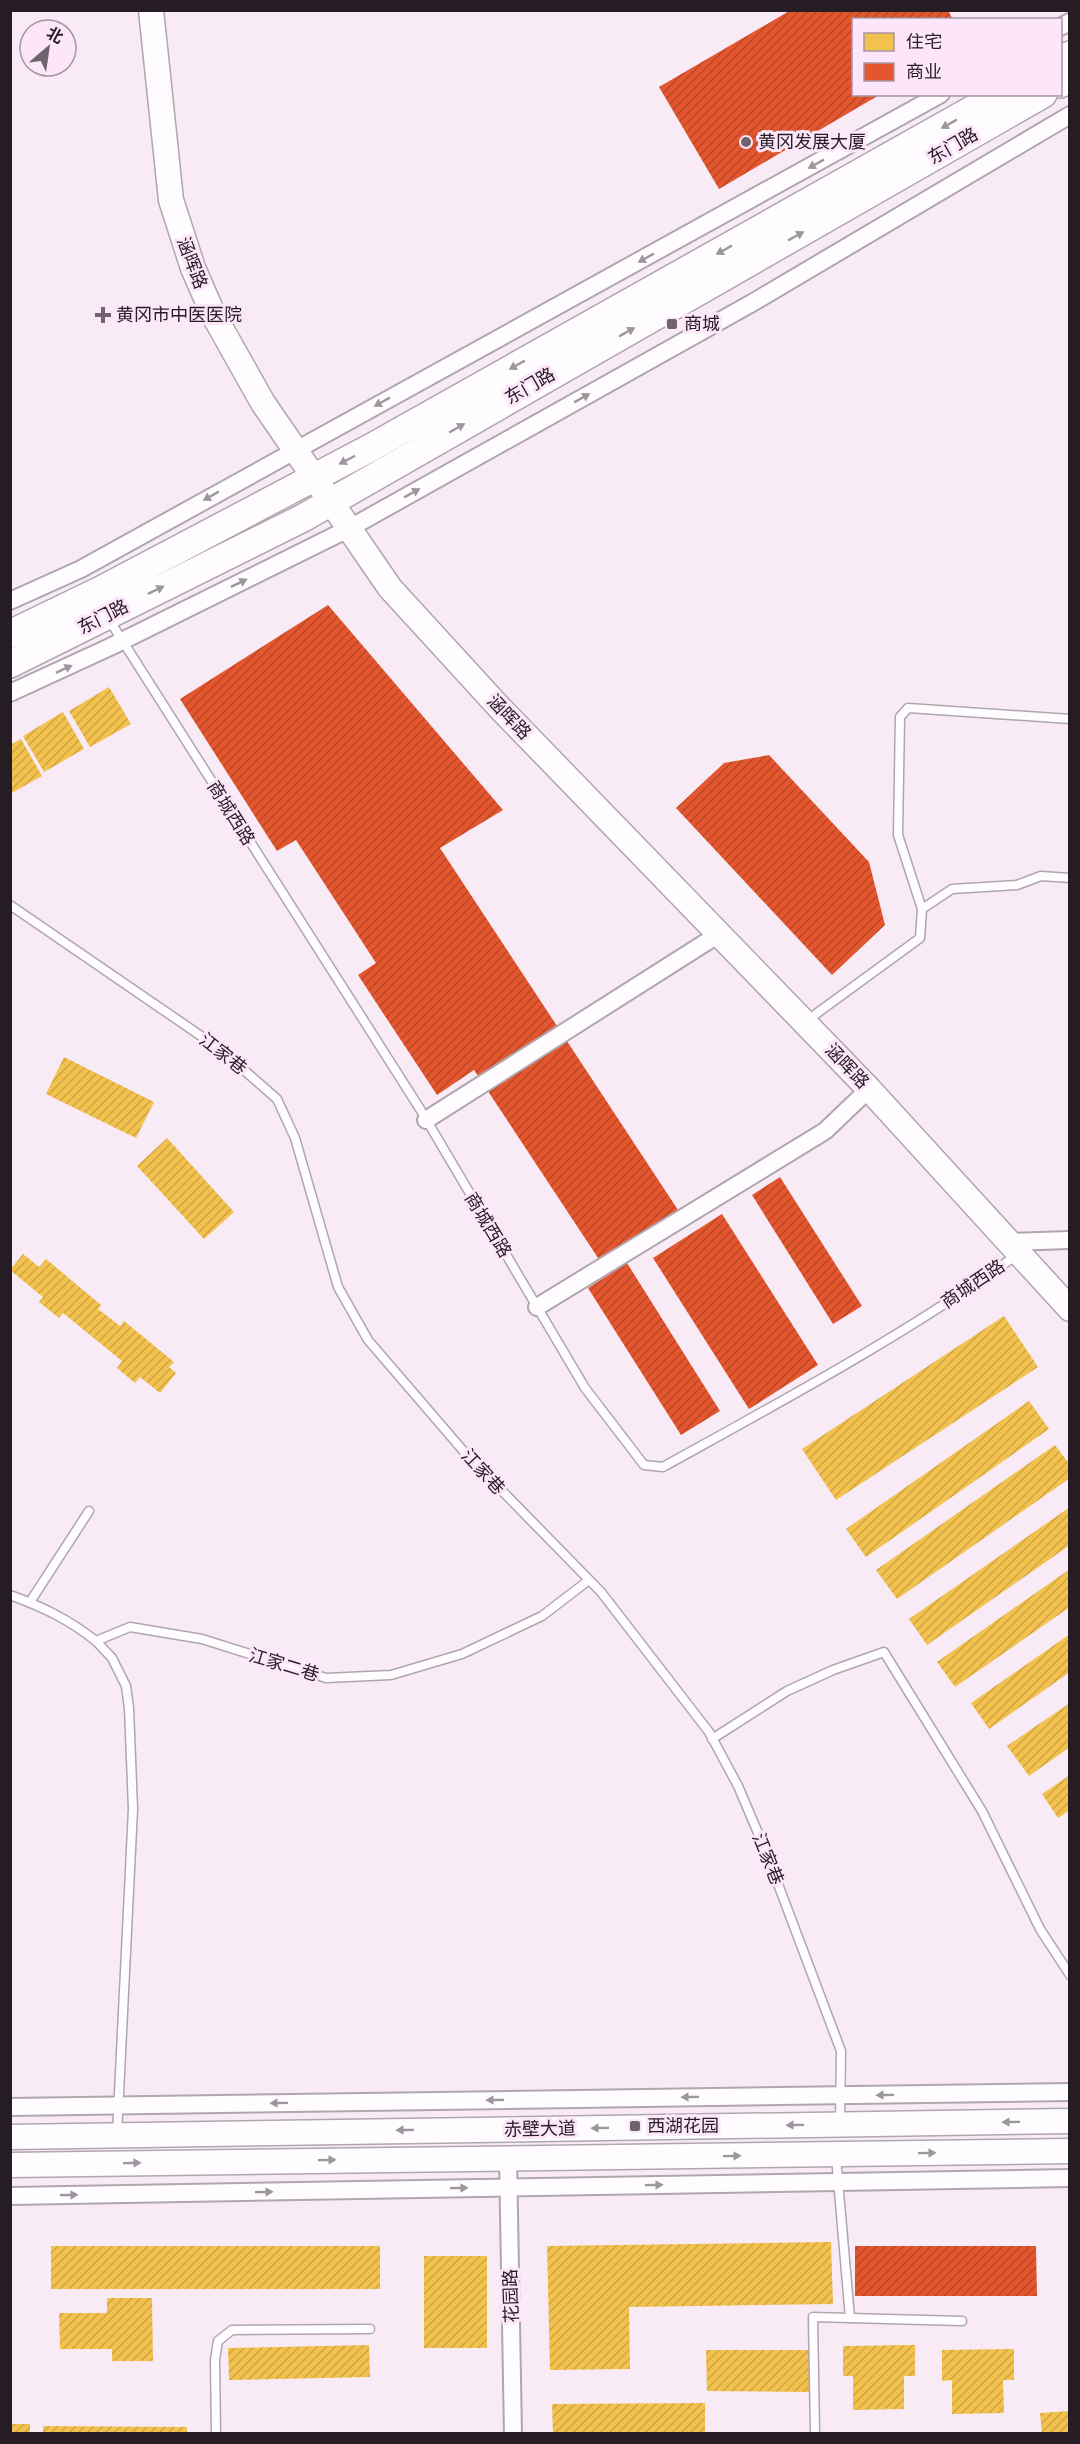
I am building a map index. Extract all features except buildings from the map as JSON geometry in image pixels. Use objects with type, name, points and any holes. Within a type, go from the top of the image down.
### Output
[{"type":"main road","name":"涵晖路","points":[[151,10],[171,200],[181,236],[213,314],[263,403],[348,529],[390,588],[443,648],[869,1089],[1070,1309]]},
{"type":"main road","name":"东门路","points":[[10,634],[100,590],[313,478],[996,96]]},
{"type":"main road","name":"东门路","points":[[10,664],[330,502],[1040,96]]},
{"type":"main road","name":"赤壁大道","points":[[10,2137],[1070,2121]]},
{"type":"main road","name":"赤壁大道","points":[[10,2165],[1070,2151]]},
{"type":"street","points":[[10,601],[81,569],[294,450],[746,204],[937,96]]},
{"type":"street","points":[[10,693],[122,642],[348,529],[752,303],[1070,115]]},
{"type":"street","points":[[426,1120],[719,934]]},
{"type":"street","points":[[537,1307],[825,1131],[869,1089]]},
{"type":"street","points":[[1013,1248],[1070,1240]]},
{"type":"street","points":[[10,2107],[1070,2092]]},
{"type":"street","name":"花园路","points":[[508,2158],[513,2433]]},
{"type":"street","points":[[10,2196],[1070,2178]]},
{"type":"lane","name":"商城西路","points":[[106,615],[426,1120],[585,1388],[644,1465],[663,1467],[770,1408],[970,1288],[1013,1248]]},
{"type":"lane","points":[[805,1022],[920,938],[922,909],[898,835],[900,717],[908,708],[1070,719]]},
{"type":"lane","points":[[922,909],[952,889],[1017,885],[1041,876],[1070,878]]},
{"type":"lane","name":"江家巷","points":[[10,904],[220,1049],[277,1099],[295,1138],[338,1287],[368,1340],[466,1454],[601,1592],[712,1739],[738,1786],[764,1847],[841,2051],[840,2124]]},
{"type":"lane","points":[[30,1602],[89,1511]]},
{"type":"lane","name":"江家二巷","points":[[96,1641],[130,1627],[202,1639],[326,1678],[391,1675],[462,1654],[542,1616],[588,1580]]},
{"type":"lane","points":[[10,1594],[72,1622],[96,1641],[112,1658],[126,1686],[133,1809],[117,2134]]},
{"type":"lane","points":[[712,1739],[787,1691],[833,1670],[884,1652],[982,1811],[1040,1929],[1070,1975]]},
{"type":"lane","points":[[836,2155],[850,2318]]},
{"type":"lane","points":[[815,2433],[813,2317],[962,2321]]},
{"type":"lane","points":[[216,2433],[215,2360],[218,2341],[232,2330],[370,2329]]},
{"type":"place","name":"黄冈发展大厦","points":[[746,142]]},
{"type":"place","name":"黄冈市中医医院","points":[[103,315]]},
{"type":"place","name":"商城","points":[[672,324]]},
{"type":"place","name":"西湖花园","points":[[635,2126]]}]
